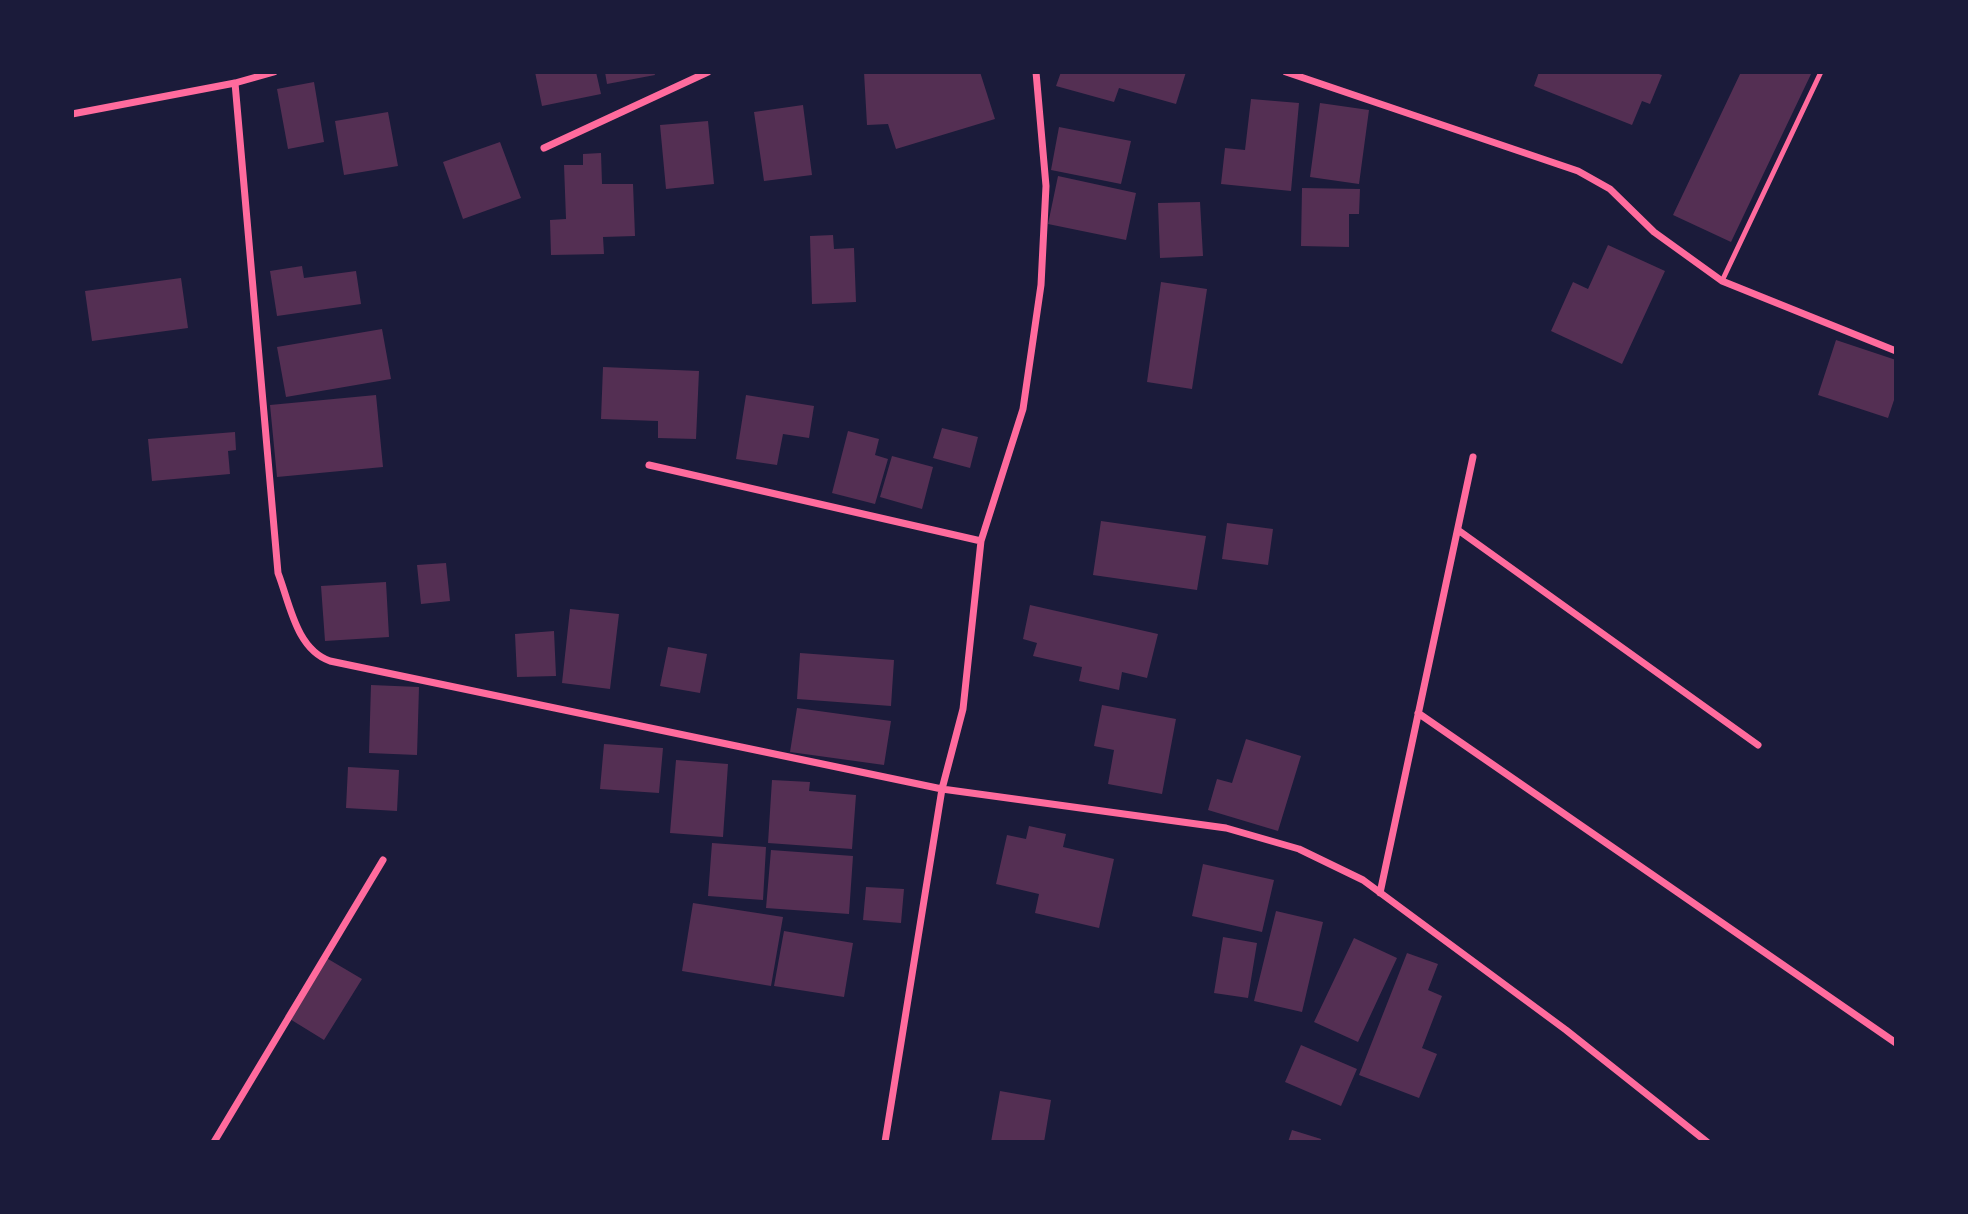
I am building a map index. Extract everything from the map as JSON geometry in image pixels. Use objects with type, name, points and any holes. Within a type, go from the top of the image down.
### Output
[{"type":"street","points":[[72,114],[235,83],[274,72]]},
{"type":"street","points":[[544,148],[708,72]]},
{"type":"street","points":[[885,1142],[942,789],[962,709],[981,541],[1023,409],[1041,285],[1046,186],[1036,72]]},
{"type":"street","points":[[1286,72],[1578,171],[1610,188],[1654,232],[1722,281],[1896,351]]},
{"type":"street","points":[[235,83],[278,573],[307,647],[317,657],[330,662],[942,789],[1226,828],[1299,849],[1363,880],[1566,1030],[1707,1142]]},
{"type":"street","points":[[1380,893],[1473,457]]},
{"type":"street","points":[[649,466],[981,541]]},
{"type":"street","points":[[1458,530],[1758,745]]},
{"type":"street","points":[[1418,713],[1896,1043]]},
{"type":"street","points":[[214,1142],[383,860]]},
{"type":"lane","points":[[1722,281],[1821,72]]},
{"type":"building","points":[[535,72],[596,72],[601,94],[542,106]]},
{"type":"building","points":[[605,72],[654,72],[655,75],[607,84]]},
{"type":"building","points":[[864,72],[980,72],[995,119],[896,149],[888,124],[867,125]]},
{"type":"building","points":[[1061,72],[1186,72],[1176,104],[1119,88],[1114,102],[1056,86]]},
{"type":"building","points":[[1539,72],[1653,72],[1662,75],[1650,104],[1642,101],[1632,125],[1534,86]]},
{"type":"building","points":[[1741,72],[1812,72],[1731,242],[1673,215]]},
{"type":"building","points":[[314,82],[324,142],[288,149],[277,89]]},
{"type":"building","points":[[1251,99],[1299,103],[1291,191],[1221,184],[1225,148],[1245,150]]},
{"type":"building","points":[[1320,103],[1369,110],[1359,184],[1310,177]]},
{"type":"building","points":[[803,105],[812,175],[764,181],[754,112]]},
{"type":"building","points":[[388,112],[398,166],[344,175],[335,121]]},
{"type":"building","points":[[708,121],[714,184],[666,189],[660,125]]},
{"type":"building","points":[[1059,127],[1131,141],[1121,184],[1051,170]]},
{"type":"building","points":[[500,142],[521,198],[463,219],[443,162]]},
{"type":"building","points":[[601,153],[602,184],[633,184],[635,236],[603,237],[604,254],[551,255],[550,220],[566,219],[564,165],[583,165],[583,154]]},
{"type":"building","points":[[1058,176],[1136,193],[1126,240],[1048,224]]},
{"type":"building","points":[[1302,188],[1360,189],[1359,214],[1349,214],[1349,247],[1301,246]]},
{"type":"building","points":[[1200,202],[1203,256],[1160,258],[1158,203]]},
{"type":"building","points":[[833,235],[834,249],[854,248],[856,302],[812,304],[810,236]]},
{"type":"building","points":[[1608,245],[1665,271],[1622,364],[1551,331],[1573,282],[1588,289]]},
{"type":"building","points":[[302,266],[304,278],[356,271],[361,304],[277,316],[270,271]]},
{"type":"building","points":[[181,278],[188,328],[92,341],[85,291]]},
{"type":"building","points":[[1161,282],[1207,289],[1192,389],[1147,382]]},
{"type":"building","points":[[382,329],[391,379],[286,397],[277,347]]},
{"type":"building","points":[[1836,340],[1896,360],[1896,394],[1888,418],[1818,395]]},
{"type":"building","points":[[603,367],[699,371],[696,439],[658,438],[658,421],[601,419]]},
{"type":"building","points":[[376,395],[383,467],[277,477],[270,405]]},
{"type":"building","points":[[746,395],[814,406],[809,438],[783,434],[777,465],[736,459]]},
{"type":"building","points":[[942,428],[978,437],[970,468],[933,458]]},
{"type":"building","points":[[848,431],[879,439],[875,455],[888,459],[875,504],[832,493]]},
{"type":"building","points":[[235,432],[236,450],[228,451],[230,474],[152,481],[148,439]]},
{"type":"building","points":[[892,456],[933,467],[922,509],[880,497]]},
{"type":"building","points":[[1101,521],[1206,536],[1197,590],[1093,575]]},
{"type":"building","points":[[1227,523],[1273,529],[1268,565],[1222,559]]},
{"type":"building","points":[[446,563],[450,601],[421,604],[417,565]]},
{"type":"building","points":[[386,582],[389,637],[325,641],[321,586]]},
{"type":"building","points":[[1030,605],[1158,634],[1147,678],[1122,672],[1119,690],[1079,681],[1082,667],[1033,656],[1037,643],[1023,639]]},
{"type":"building","points":[[570,609],[619,614],[610,689],[562,683]]},
{"type":"building","points":[[554,631],[556,676],[517,677],[515,634]]},
{"type":"building","points":[[668,647],[707,654],[700,693],[660,686]]},
{"type":"building","points":[[800,653],[894,660],[891,706],[797,699]]},
{"type":"building","points":[[371,685],[419,687],[417,755],[369,753]]},
{"type":"building","points":[[1102,705],[1176,719],[1162,794],[1108,784],[1114,750],[1094,746]]},
{"type":"building","points":[[797,708],[891,721],[884,765],[790,752]]},
{"type":"building","points":[[1246,739],[1301,756],[1278,831],[1208,810],[1217,779],[1232,783]]},
{"type":"building","points":[[604,744],[663,748],[659,793],[600,789]]},
{"type":"building","points":[[676,760],[728,764],[723,837],[670,833]]},
{"type":"building","points":[[348,767],[399,770],[397,811],[346,808]]},
{"type":"building","points":[[772,780],[810,782],[809,791],[856,795],[852,849],[768,843]]},
{"type":"building","points":[[1029,826],[1066,834],[1063,847],[1114,859],[1099,928],[1035,913],[1039,894],[996,884],[1007,835],[1026,839]]},
{"type":"building","points":[[712,843],[766,847],[763,900],[708,896]]},
{"type":"building","points":[[771,850],[853,856],[849,914],[766,908]]},
{"type":"building","points":[[1203,864],[1274,880],[1262,932],[1192,916]]},
{"type":"building","points":[[866,887],[904,889],[901,923],[863,920]]},
{"type":"building","points":[[693,903],[783,917],[771,986],[682,971]]},
{"type":"building","points":[[1276,911],[1323,922],[1302,1012],[1254,1001]]},
{"type":"building","points":[[784,931],[853,943],[844,997],[774,986]]},
{"type":"building","points":[[1223,937],[1257,943],[1248,998],[1214,993]]},
{"type":"building","points":[[1354,938],[1397,958],[1358,1042],[1314,1022]]},
{"type":"building","points":[[1407,953],[1438,964],[1428,990],[1442,996],[1422,1048],[1437,1054],[1419,1098],[1359,1075]]},
{"type":"building","points":[[323,956],[362,979],[324,1040],[285,1016]]},
{"type":"building","points":[[1301,1045],[1357,1069],[1341,1106],[1285,1082]]},
{"type":"building","points":[[1000,1091],[1051,1100],[1044,1142],[991,1142]]},
{"type":"building","points":[[1292,1130],[1321,1139],[1320,1142],[1288,1142]]}]
